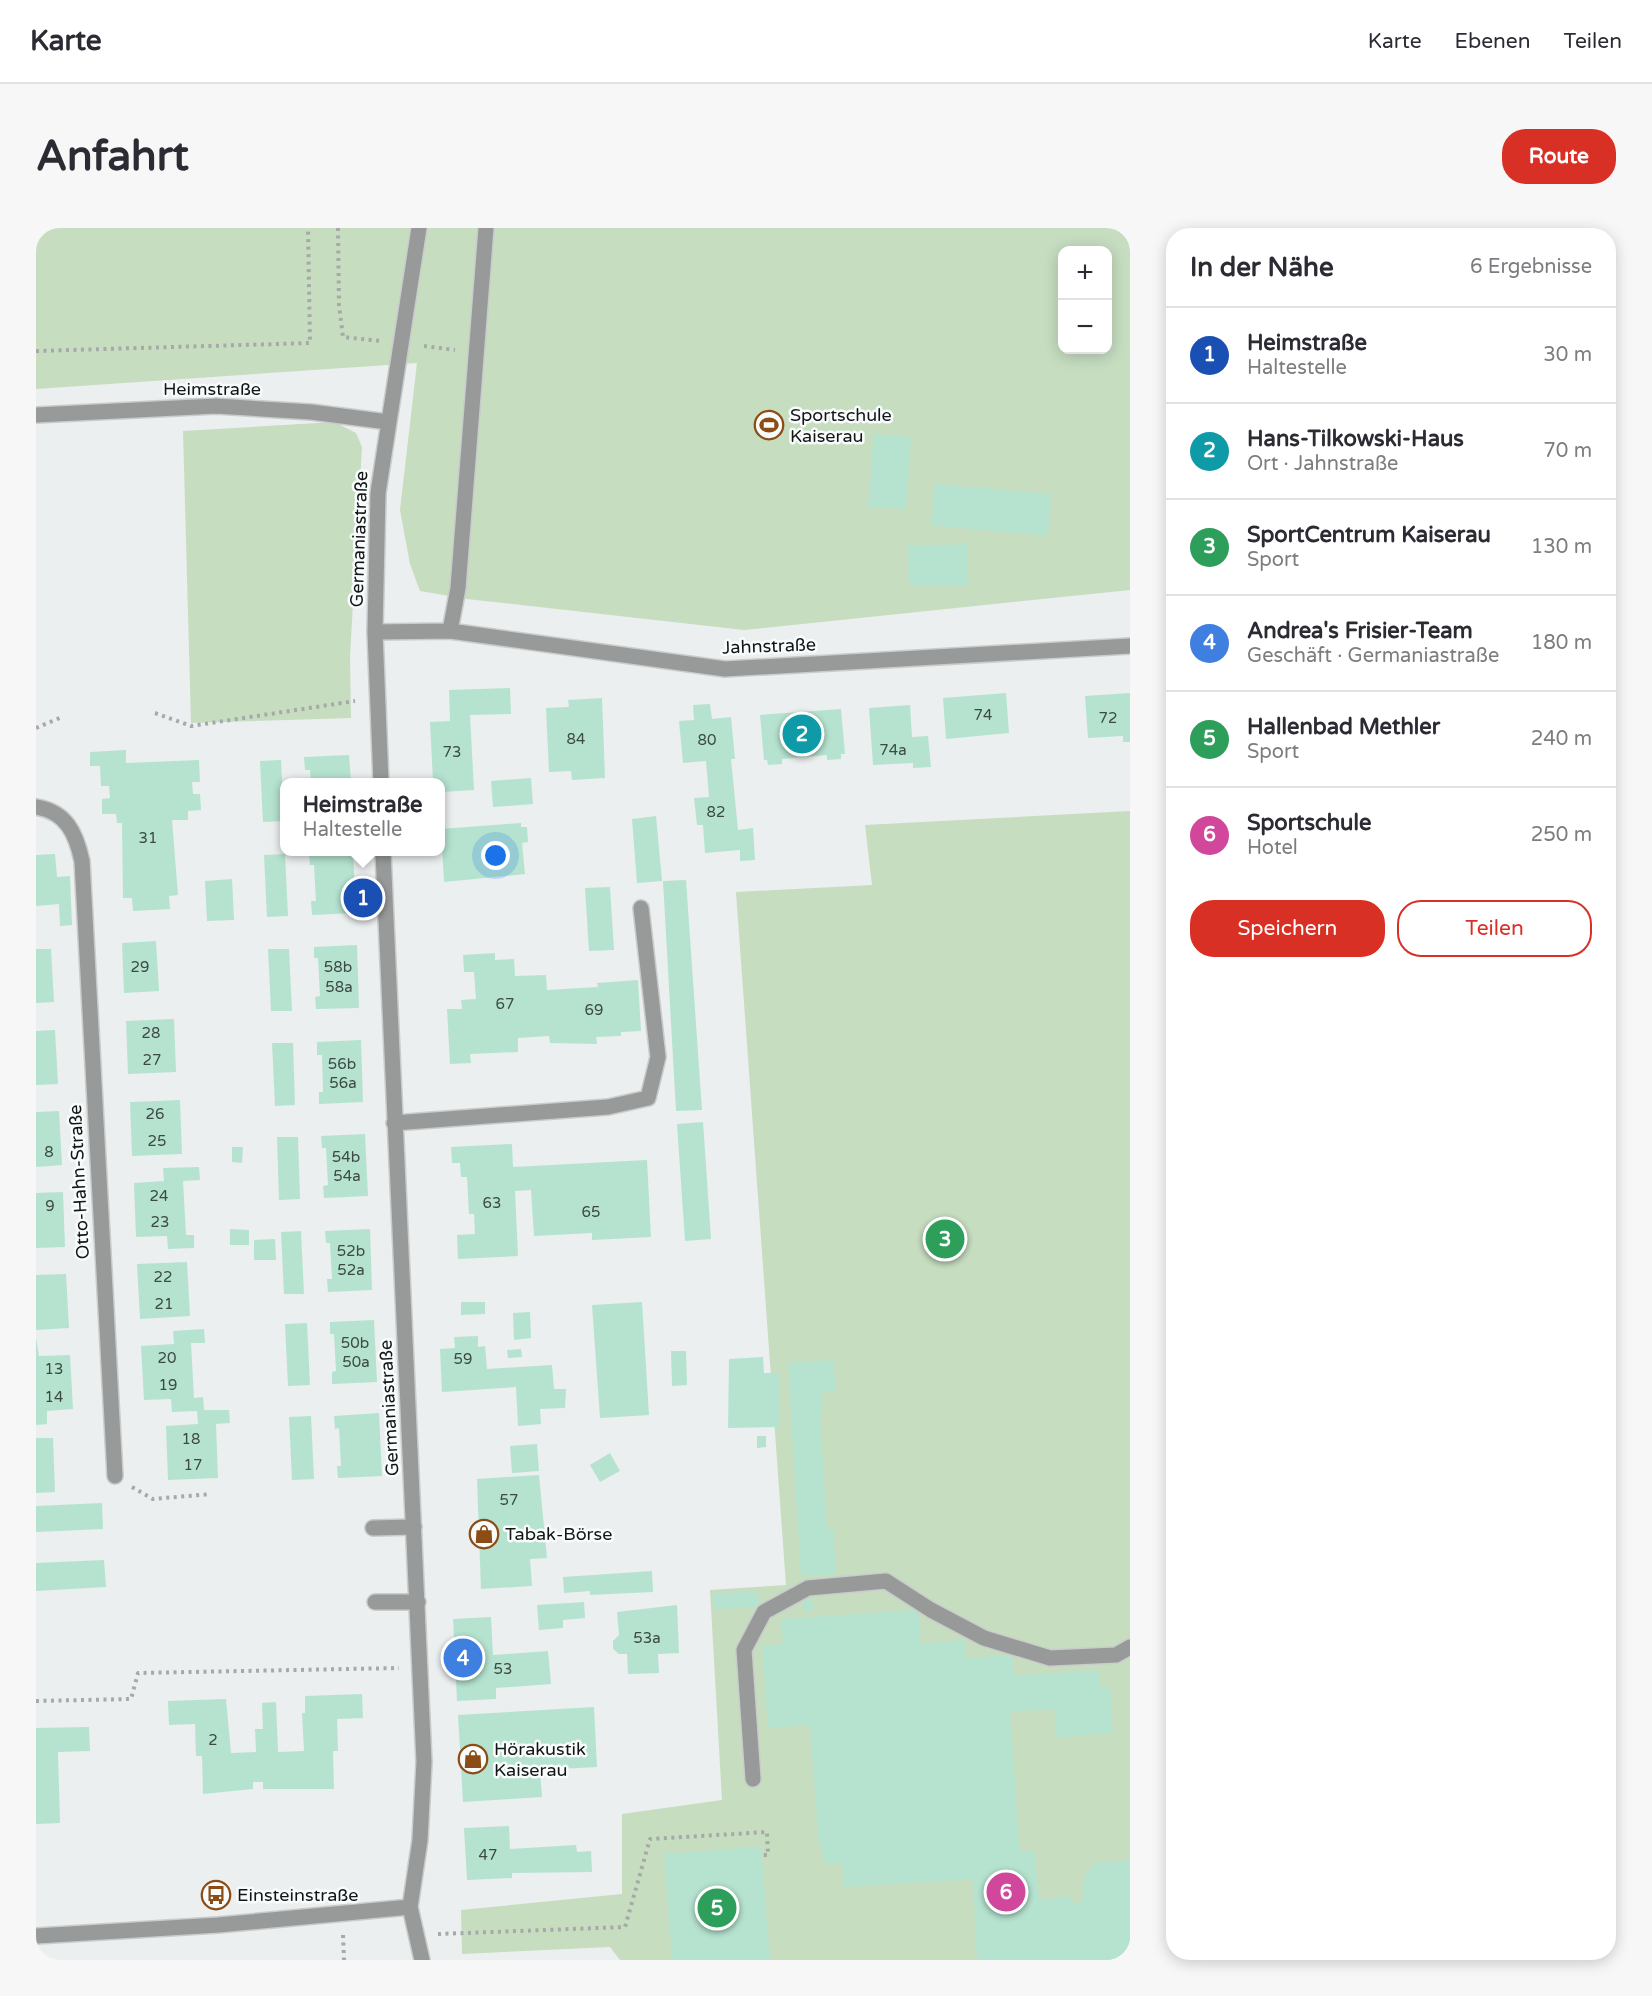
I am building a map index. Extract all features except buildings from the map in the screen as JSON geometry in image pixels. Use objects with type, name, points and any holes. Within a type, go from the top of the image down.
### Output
[{"type":"street","name":"Germaniastraße","points":[[381,778],[380,700],[375,632],[378,493],[419,228]]},
{"type":"street","points":[[450,631],[458,588],[486,228]]},
{"type":"street","name":"Heimstraße","points":[[36,415],[216,406],[311,412],[388,422]]},
{"type":"street","name":"Jahnstraße","points":[[375,632],[450,631],[725,669],[1130,646]]},
{"type":"street","name":"Otto-Hahn-Straße","points":[[36,807],[63,818],[76,836],[82,861],[115,1476]]},
{"type":"street","name":"Germaniastraße","points":[[383,856],[424,1762],[422,1818],[410,1907],[422,1960]]},
{"type":"street","points":[[394,1123],[608,1107],[648,1098],[658,1057],[641,908]]},
{"type":"street","points":[[373,1528],[414,1527]]},
{"type":"street","points":[[753,1779],[744,1650],[764,1612],[808,1588],[886,1581],[931,1610],[984,1638],[1050,1658],[1116,1655],[1130,1647]]},
{"type":"street","points":[[375,1602],[418,1602]]},
{"type":"street","points":[[36,1936],[218,1925],[410,1907]]},
{"type":"path","points":[[36,351],[310,343],[308,228]]},
{"type":"path","points":[[338,228],[339,305],[344,337],[477,353]]},
{"type":"path","points":[[155,713],[191,726],[340,702],[380,700]]},
{"type":"path","points":[[38,729],[62,717]]},
{"type":"path","points":[[115,1476],[153,1499],[211,1494]]},
{"type":"path","points":[[36,1701],[131,1699],[138,1673],[421,1668]]},
{"type":"path","points":[[417,1935],[625,1927],[650,1839],[767,1832],[768,1855],[762,1855]]},
{"type":"green space","name":"Sportschule Kaiserau","points":[[36,228],[1130,228],[1130,590],[744,630],[467,599],[420,591],[410,564],[400,510],[417,363],[36,389]]},
{"type":"green space","points":[[334,422],[356,433],[362,447],[350,656],[351,718],[191,723],[183,431]]},
{"type":"green space","points":[[1130,811],[1130,1960],[620,1960],[610,1947],[462,1954],[461,1910],[622,1894],[622,1814],[722,1800],[710,1590],[786,1585],[736,892],[872,885],[865,825]]},
{"type":"place","name":"Sportschule Kaiserau","points":[[769,425]]},
{"type":"place","name":"Hans-Tilkowski-Haus","points":[[802,734]]},
{"type":"place","name":"Heimstraße","points":[[363,898]]},
{"type":"place","name":"SportCentrum Kaiserau","points":[[945,1239]]},
{"type":"place","name":"Tabak-Börse","points":[[484,1534]]},
{"type":"place","name":"Andrea's Frisier-Team","points":[[463,1658]]},
{"type":"place","name":"Hörakustik Kaiserau","points":[[473,1759]]},
{"type":"place","name":"Sportschule","points":[[1006,1892]]},
{"type":"place","name":"Einsteinstraße","points":[[216,1895]]},
{"type":"place","name":"Hallenbad Methler","points":[[717,1908]]}]
